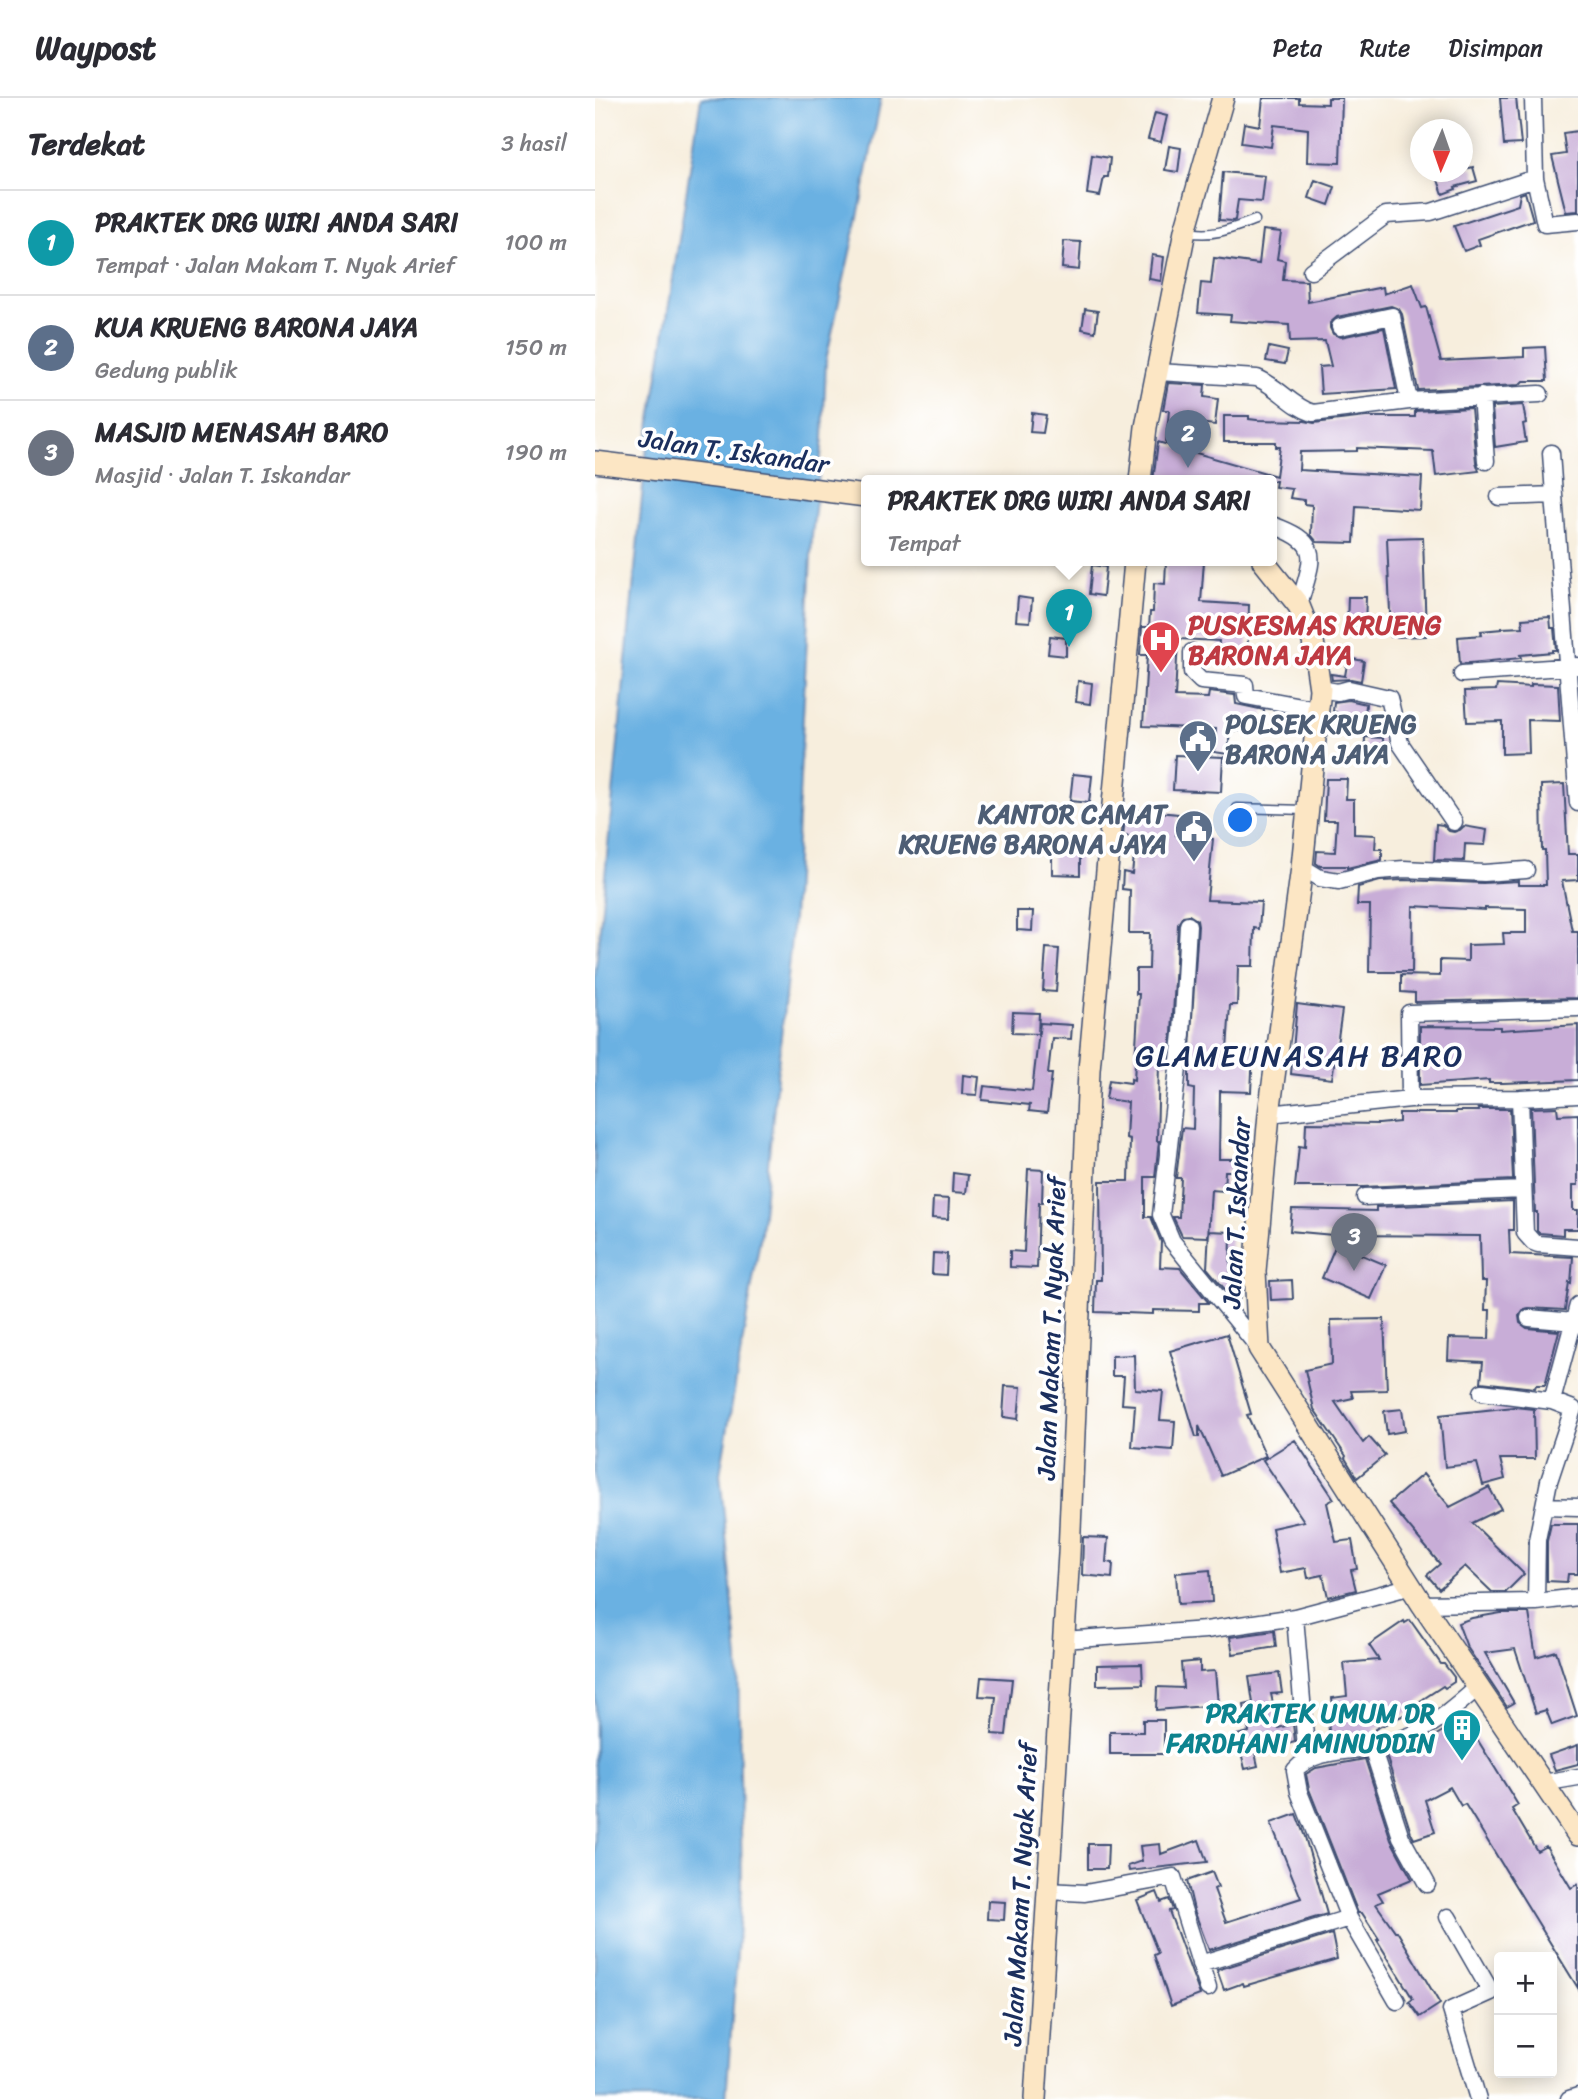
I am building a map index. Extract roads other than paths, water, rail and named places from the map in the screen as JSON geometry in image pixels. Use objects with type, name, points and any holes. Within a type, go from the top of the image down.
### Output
[{"type":"street","points":[[1141,475],[1146,427],[1185,231],[1223,98]]},
{"type":"street","points":[[1533,98],[1535,178],[1545,224],[1578,221]]},
{"type":"street","points":[[1311,271],[1387,215],[1431,212],[1535,178]]},
{"type":"street","points":[[1340,327],[1392,316],[1409,401]]},
{"type":"street","points":[[1158,372],[1257,378],[1266,381],[1302,408],[1313,412],[1409,401],[1540,394]]},
{"type":"street","points":[[1481,396],[1486,461]]},
{"type":"street","points":[[1551,453],[1572,666],[1578,803]]},
{"type":"street","name":"Jalan T. Iskandar","points":[[595,462],[861,496]]},
{"type":"street","points":[[1499,498],[1554,495]]},
{"type":"street","points":[[1277,527],[1303,538],[1308,545],[1310,562],[1299,606]]},
{"type":"street","name":"Jalan Makam T. Nyak Arief","points":[[1035,2099],[1069,1554],[1089,1070],[1135,566]]},
{"type":"street","name":"Jalan T. Iskandar","points":[[1267,566],[1299,606],[1315,649],[1318,699],[1302,867],[1269,1114],[1255,1270],[1259,1348],[1417,1595],[1578,1835]]},
{"type":"street","points":[[1192,652],[1192,672],[1201,681],[1245,685],[1246,696],[1318,699],[1349,689],[1388,698],[1400,743],[1454,822]]},
{"type":"street","points":[[1462,674],[1572,666]]},
{"type":"street","points":[[1302,867],[1320,878],[1339,881],[1378,871],[1404,869],[1484,873],[1526,870]]},
{"type":"street","points":[[1188,925],[1182,1034],[1161,1215],[1172,1241],[1259,1348]]},
{"type":"street","points":[[1410,1099],[1409,1013],[1578,1008]]},
{"type":"street","points":[[1269,1114],[1410,1099],[1578,1095]]},
{"type":"street","points":[[1520,1098],[1525,1233],[1538,1244],[1578,1247]]},
{"type":"street","points":[[1365,1198],[1522,1191]]},
{"type":"street","points":[[1552,1401],[1578,1305]]},
{"type":"street","points":[[1529,1318],[1574,1322]]},
{"type":"street","points":[[1482,1392],[1576,1402],[1549,1481],[1537,1540],[1536,1602]]},
{"type":"street","points":[[1544,1506],[1578,1507]]},
{"type":"street","points":[[1063,1640],[1206,1630],[1417,1595],[1536,1602],[1578,1597]]},
{"type":"street","points":[[1295,1617],[1307,1760]]},
{"type":"street","points":[[1397,2001],[1349,1918],[1296,1782],[1295,1770],[1307,1760],[1329,1753],[1372,1747],[1412,1735],[1445,1715],[1478,1688]]},
{"type":"street","points":[[1372,1747],[1401,1837],[1427,1884]]},
{"type":"street","points":[[1543,1783],[1578,1777]]},
{"type":"street","points":[[1048,1891],[1085,1894],[1173,1877],[1207,1988]]},
{"type":"street","points":[[1448,1917],[1491,1992],[1451,2010],[1478,2099]]},
{"type":"street","points":[[1200,1964],[1349,1918]]},
{"type":"street","points":[[1569,2099],[1578,2096]]},
{"type":"lane","points":[[1185,231],[1212,234],[1255,219]]},
{"type":"lane","points":[[1237,808],[1308,810]]},
{"type":"water","points":[[701,98],[881,98],[826,360],[823,438],[812,536],[793,919],[761,1233],[720,1474],[738,1659],[742,1886],[726,2099],[595,2099],[595,978],[647,446]]},
{"type":"place","name":"KUA KRUENG BARONA JAYA","points":[[1188,468]]},
{"type":"place","name":"PRAKTEK DRG WIRI ANDA SARI","points":[[1069,647]]},
{"type":"place","name":"PUSKESMAS KRUENG BARONA JAYA","points":[[1161,674]]},
{"type":"place","name":"POLSEK KRUENG BARONA JAYA","points":[[1198,773]]},
{"type":"place","name":"KANTOR CAMAT KRUENG BARONA JAYA","points":[[1194,863]]},
{"type":"place","name":"MASJID MENASAH BARO","points":[[1354,1271]]},
{"type":"place","name":"PRAKTEK UMUM DR FARDHANI AMINUDDIN","points":[[1462,1762]]},
{"type":"district","name":"GLAMEUNASAH BARO","points":[[1300,1056]]}]
